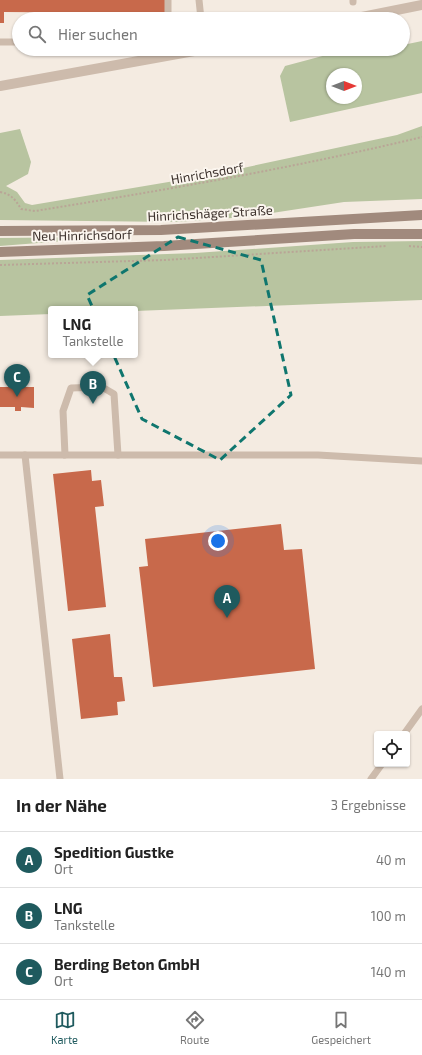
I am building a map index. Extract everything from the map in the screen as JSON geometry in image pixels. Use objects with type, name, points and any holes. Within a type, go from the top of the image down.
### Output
[{"type":"main road","name":"Hinrichshäger Straße","points":[[0,231],[161,230],[422,215]]},
{"type":"main road","name":"Neu Hinrichsdorf","points":[[0,252],[164,246],[354,234],[422,234]]},
{"type":"street","points":[[377,12],[405,4],[422,5]]},
{"type":"street","points":[[0,86],[166,56]]},
{"type":"lane","points":[[167,12],[168,0]]},
{"type":"lane","points":[[199,0],[201,12]]},
{"type":"lane","points":[[0,42],[12,42]]},
{"type":"lane","points":[[65,455],[63,411],[71,388],[102,388],[114,394],[118,455]]},
{"type":"lane","points":[[0,455],[318,455],[422,461]]},
{"type":"lane","points":[[24,455],[60,779]]},
{"type":"lane","points":[[406,731],[422,709]]},
{"type":"lane","points":[[371,779],[380,767]]},
{"type":"path","name":"Hinrichsdorf","points":[[0,192],[9,194],[15,199],[22,209],[35,211],[236,177],[368,150],[422,137]]},
{"type":"path","points":[[0,265],[165,260],[392,246]]},
{"type":"path","points":[[407,246],[422,247]]},
{"type":"highlighted area","points":[[178,237],[261,260],[291,395],[220,460],[142,419],[87,295]]},
{"type":"green space","points":[[422,41],[422,93],[290,122],[280,76],[285,66],[322,56],[410,56],[410,44]]},
{"type":"green space","points":[[422,126],[422,199],[344,202],[245,217],[176,222],[0,220],[0,133],[20,129],[31,162],[28,174],[6,186],[17,192],[25,203],[32,205],[210,175],[397,135]]},
{"type":"green space","points":[[98,237],[89,239],[0,246],[0,238]]},
{"type":"green space","points":[[422,241],[422,300],[138,311],[138,306],[48,306],[48,314],[0,316],[0,260],[195,253],[353,242]]},
{"type":"building","points":[[0,0],[168,0],[168,12],[4,12],[4,23],[0,23]]},
{"type":"building","points":[[15,384],[22,384],[22,387],[34,387],[34,408],[21,407],[21,411],[15,411],[15,407],[0,407],[0,387],[15,387]]},
{"type":"building","points":[[91,470],[92,481],[101,480],[104,506],[95,507],[106,607],[68,611],[53,474]]},
{"type":"building","points":[[281,524],[284,550],[302,549],[315,669],[153,687],[139,567],[148,566],[145,539]]},
{"type":"building","points":[[110,634],[114,677],[122,677],[125,701],[117,702],[118,715],[81,719],[72,639]]},
{"type":"place","name":"Berding Beton GmbH","points":[[17,397]]},
{"type":"place","name":"LNG","points":[[93,404]]},
{"type":"place","name":"Spedition Gustke","points":[[227,618]]}]
